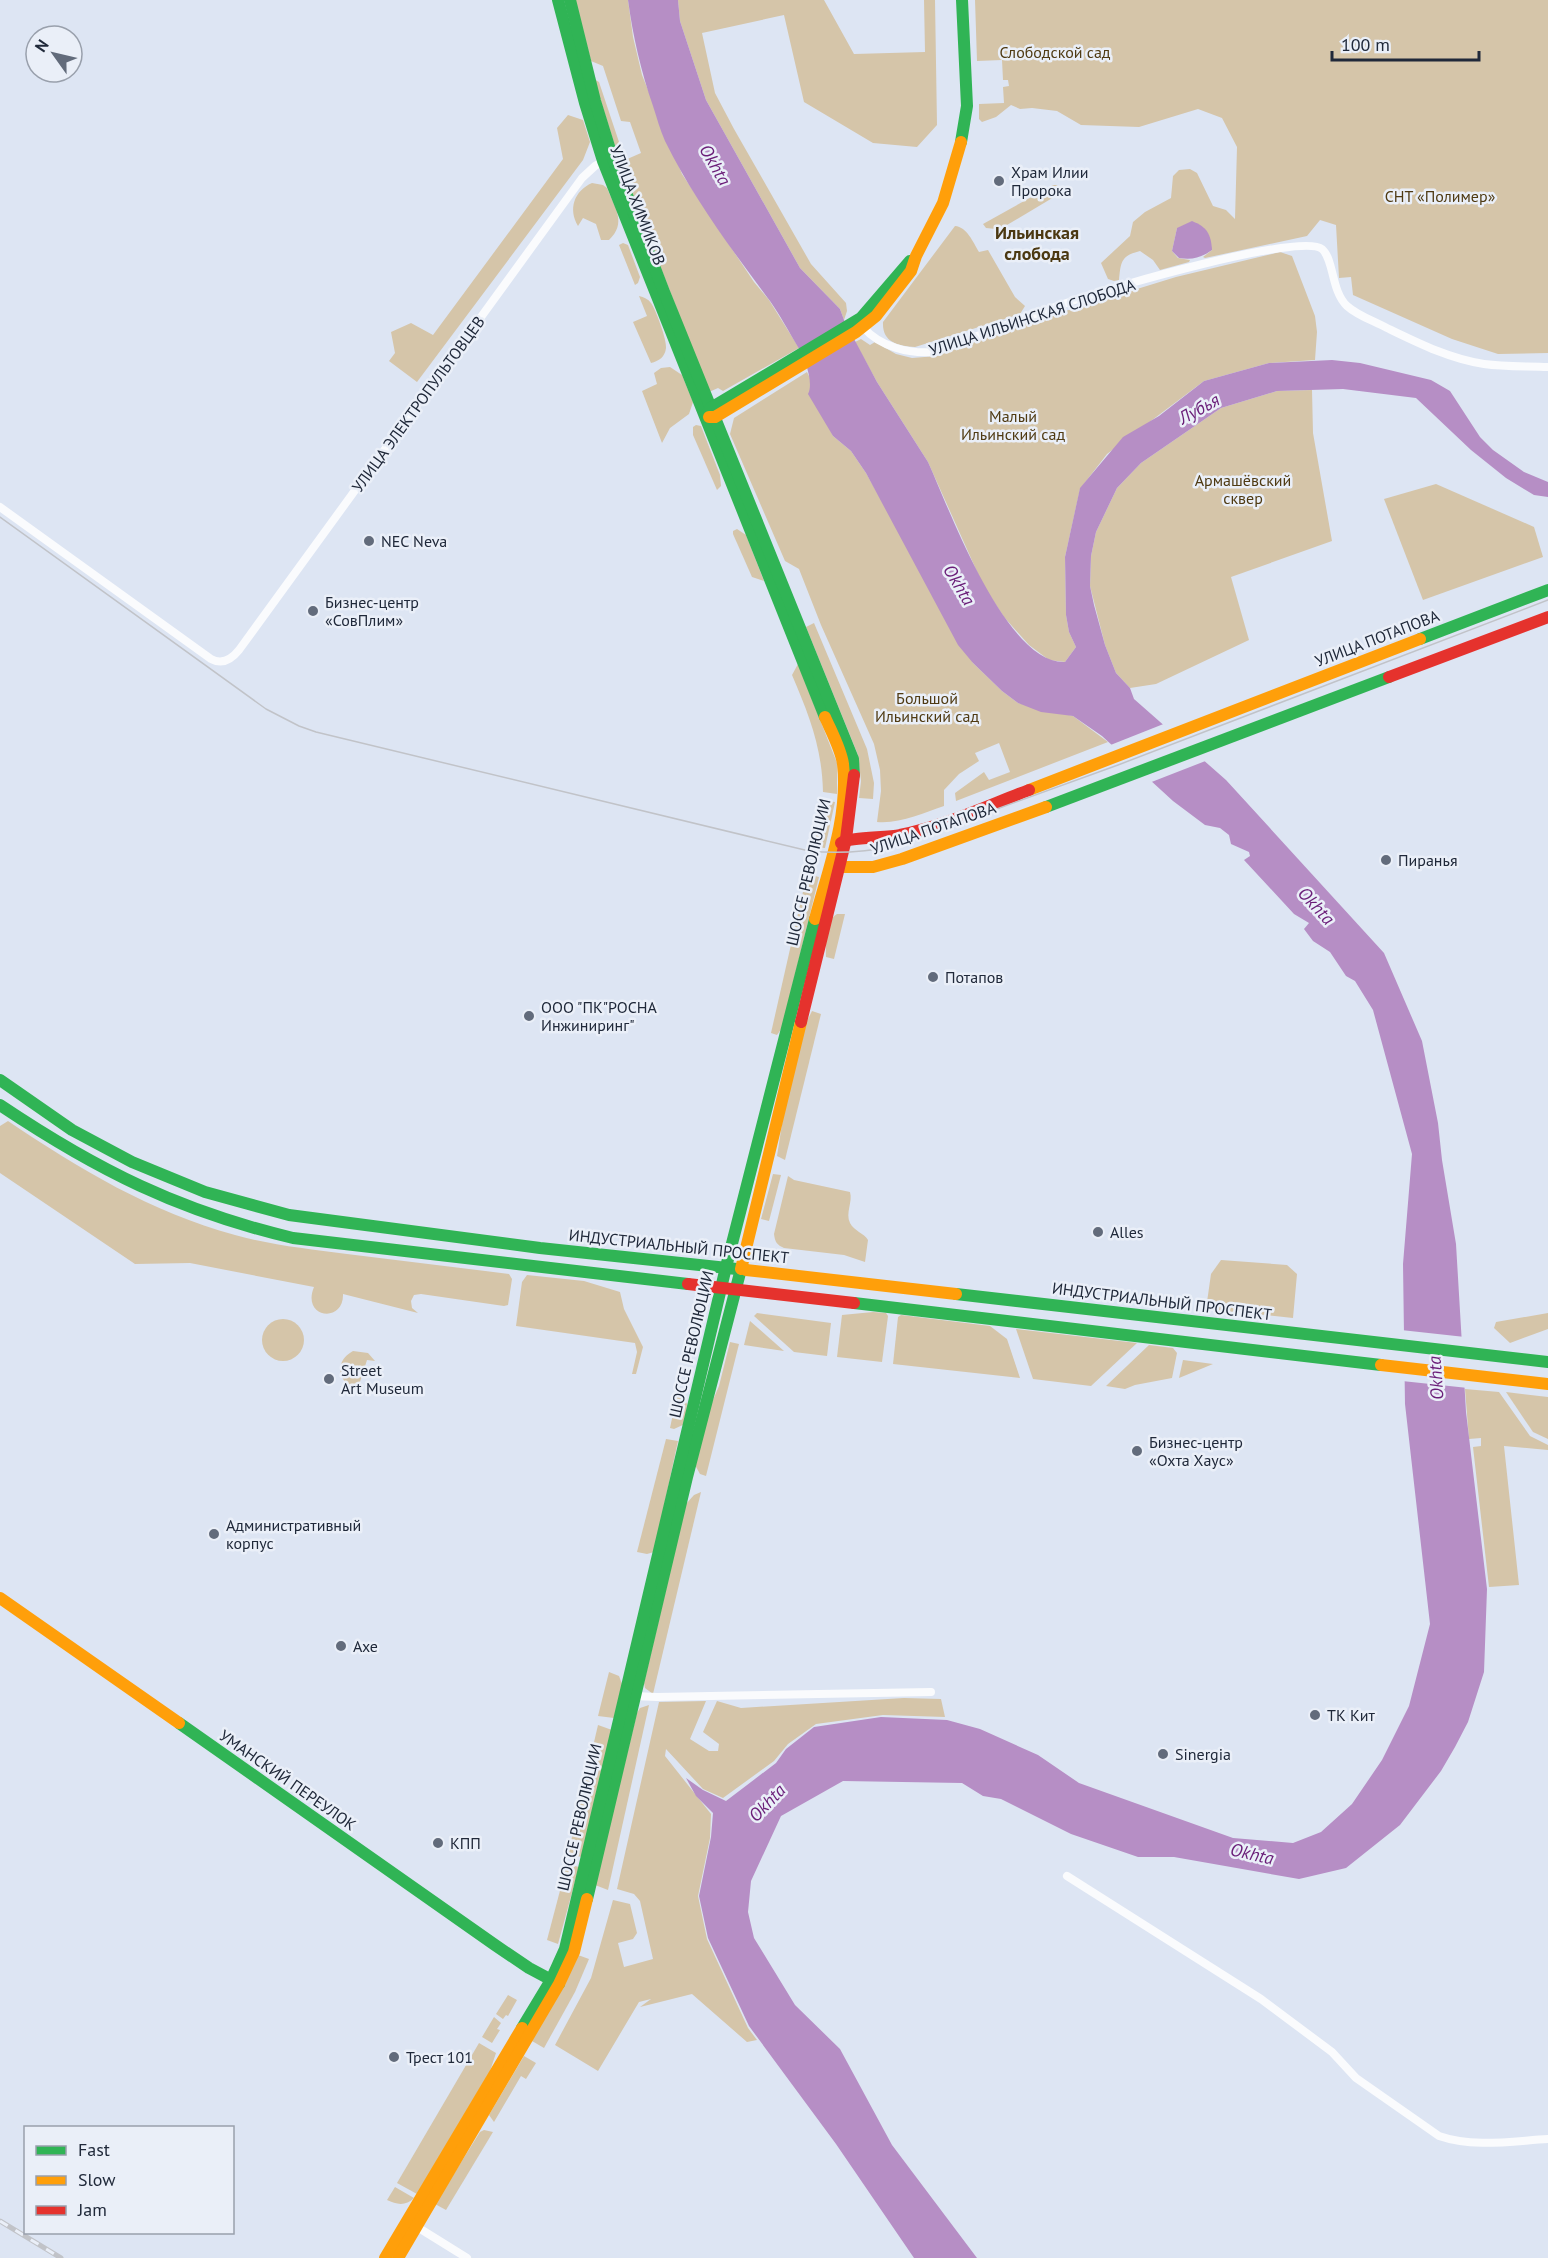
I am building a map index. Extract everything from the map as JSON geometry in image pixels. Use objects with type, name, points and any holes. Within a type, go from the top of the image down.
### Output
[{"type":"main road","name":"УЛИЦА ХИМИКОВ","points":[[558,0],[585,103],[710,414]]},
{"type":"main road","name":"УЛИЦА ХИМИКОВ","points":[[570,0],[607,159]]},
{"type":"main road","points":[[710,414],[857,328],[904,266],[916,256],[943,203],[964,132],[967,106],[962,0]]},
{"type":"main road","name":"ШОССЕ РЕВОЛЮЦИИ","points":[[630,1695],[736,1290],[846,838],[854,782],[853,759],[710,414]]},
{"type":"main road","name":"ШОССЕ РЕВОЛЮЦИИ","points":[[385,2258],[412,2224],[574,1952],[726,1267],[843,799],[843,762],[710,414]]},
{"type":"main road","name":"УЛИЦА ПОТАПОВА","points":[[831,852],[846,838],[870,840],[894,838],[931,828],[1548,590]]},
{"type":"main road","name":"УЛИЦА ПОТАПОВА","points":[[839,867],[862,868],[882,865],[1130,776],[1548,617]]},
{"type":"main road","points":[[831,852],[839,867]]},
{"type":"main road","name":"ИНДУСТРИАЛЬНЫЙ ПРОСПЕКТ","points":[[0,1080],[72,1130],[105,1149],[205,1192],[289,1215],[376,1228],[608,1256],[726,1267],[1469,1353]]},
{"type":"main road","points":[[0,1104],[46,1136],[114,1176],[170,1202],[230,1224],[293,1238],[1548,1384]]},
{"type":"main road","points":[[1372,1364],[1380,1342]]},
{"type":"main road","points":[[1469,1375],[1469,1353],[1548,1362]]},
{"type":"main road","name":"УМАНСКИЙ ПЕРЕУЛОК","points":[[0,1598],[495,1945],[555,1982]]},
{"type":"main road","name":"ШОССЕ РЕВОЛЮЦИИ","points":[[398,2258],[412,2224]]},
{"type":"street","name":"УЛИЦА ЭЛЕКТРОПУЛЬТОВЦЕВ","points":[[0,507],[211,659],[216,662],[229,659],[239,650],[582,178],[607,159]]},
{"type":"street","name":"УЛИЦА ИЛЬИНСКАЯ СЛОБОДА","points":[[857,328],[900,350],[919,353],[934,352],[1077,299],[1193,266],[1275,249],[1316,246],[1323,249],[1327,257],[1338,295],[1347,306],[1359,314],[1428,348],[1467,360],[1483,364],[1548,367]]},
{"type":"street","points":[[630,1695],[931,1692]]},
{"type":"street","points":[[1067,1876],[1261,1999],[1332,2052],[1356,2078],[1439,2136],[1470,2143],[1548,2139]]},
{"type":"street","points":[[412,2224],[467,2258]]},
{"type":"green space","points":[[575,0],[628,0],[633,37],[642,75],[682,174],[754,282],[769,300],[799,348],[723,391],[718,388],[709,392],[620,162],[594,79],[599,82],[625,160],[641,153],[630,122],[621,121],[603,66],[591,61]]},
{"type":"green space","points":[[678,0],[824,0],[854,54],[925,52],[924,0],[935,0],[937,125],[917,147],[873,143],[804,102],[784,15],[702,33],[715,93],[811,264],[846,303],[847,311],[844,320],[840,309],[800,268],[706,100],[680,21]]},
{"type":"green space","points":[[975,0],[1548,0],[1548,353],[1498,354],[1452,339],[1353,295],[1351,277],[1339,278],[1336,225],[1320,220],[1307,236],[1205,258],[1203,257],[1212,250],[1177,228],[1172,251],[1178,258],[1190,260],[1189,262],[1160,270],[1153,260],[1140,251],[1123,260],[1119,280],[1108,279],[1101,263],[1130,236],[1133,222],[1145,212],[1171,198],[1173,176],[1179,170],[1190,169],[1197,173],[1213,206],[1226,210],[1235,219],[1237,147],[1222,118],[1198,109],[1139,127],[1081,125],[1057,111],[1020,109],[1011,105],[996,117],[982,122],[979,119],[979,104],[1004,103],[1003,87],[1009,86],[1008,80],[1003,80],[1002,60],[977,61]]},
{"type":"green space","points":[[568,115],[583,120],[590,142],[583,160],[417,382],[389,361],[395,353],[391,332],[411,323],[433,335],[563,159],[557,128]]},
{"type":"green space","points":[[592,183],[607,188],[618,215],[617,228],[609,240],[601,240],[596,224],[583,218],[578,226],[575,220],[574,201],[586,186]]},
{"type":"green space","points":[[1053,185],[1057,185],[1060,190],[1059,194],[1007,225],[996,229],[986,228],[983,224]]},
{"type":"green space","points":[[955,226],[966,232],[979,252],[988,250],[1015,297],[1025,306],[1020,314],[915,347],[892,342],[885,334],[883,322]]},
{"type":"green space","points":[[623,243],[628,245],[640,277],[635,285],[619,245]]},
{"type":"green space","name":"Малый Ильинский сад","points":[[1280,252],[1292,256],[1315,316],[1317,332],[1315,360],[1269,363],[1204,381],[1107,454],[1080,489],[1065,557],[1066,615],[1069,632],[1076,647],[1065,662],[1049,660],[1029,645],[1004,617],[983,585],[928,462],[877,382],[855,342],[861,339],[870,345],[875,342],[896,354],[912,358],[937,356],[1033,321],[1176,277]]},
{"type":"green space","points":[[639,296],[651,303],[661,325],[666,344],[663,356],[651,363],[633,322],[647,316]]},
{"type":"green space","points":[[670,367],[682,375],[693,402],[689,414],[670,428],[662,443],[642,391],[657,384],[654,373],[661,368]]},
{"type":"green space","name":"Большой Ильинский сад","points":[[807,372],[812,382],[811,389],[833,436],[851,451],[866,473],[973,663],[1018,703],[1073,716],[1108,742],[956,801],[955,793],[984,772],[989,780],[1010,772],[999,743],[975,753],[979,761],[959,774],[944,790],[944,806],[903,820],[877,822],[881,791],[880,770],[874,744],[821,625],[799,569],[785,561],[730,434],[734,418]]},
{"type":"green space","name":"Армашёвский сквер","points":[[1312,390],[1313,433],[1332,541],[1231,577],[1249,640],[1156,684],[1130,688],[1116,673],[1105,645],[1090,586],[1091,556],[1096,532],[1117,488],[1141,463],[1221,408],[1277,391]]},
{"type":"green space","points":[[701,426],[720,475],[721,486],[717,490],[693,435],[693,427]]},
{"type":"green space","points":[[1436,484],[1534,527],[1543,557],[1423,600],[1384,499]]},
{"type":"green space","points":[[737,529],[746,535],[764,581],[752,577],[733,534],[733,531]]},
{"type":"green space","points":[[814,623],[867,749],[874,783],[873,799],[859,798],[861,781],[858,755],[806,627]]},
{"type":"green space","points":[[798,664],[837,763],[837,794],[823,792],[817,746],[792,675]]},
{"type":"green space","points":[[822,800],[835,802],[825,848],[814,847]]},
{"type":"green space","points":[[807,874],[819,877],[782,1028],[777,1035],[771,1033]]},
{"type":"green space","points":[[837,914],[845,914],[834,959],[826,957],[826,940],[830,922]]},
{"type":"green space","points":[[812,1011],[821,1014],[785,1160],[777,1156],[785,1105],[806,1023]]},
{"type":"green space","points":[[8,1121],[89,1172],[174,1214],[235,1235],[290,1246],[509,1274],[512,1279],[508,1305],[421,1294],[414,1295],[411,1301],[412,1308],[418,1313],[343,1294],[342,1304],[337,1310],[324,1313],[318,1311],[313,1305],[314,1287],[190,1263],[135,1264],[0,1173],[0,1126]]},
{"type":"green space","points":[[773,1174],[781,1175],[769,1221],[761,1219]]},
{"type":"green space","points":[[788,1176],[794,1180],[850,1192],[848,1215],[850,1223],[868,1240],[865,1262],[844,1255],[784,1248],[778,1244],[774,1234]]},
{"type":"green space","points":[[1221,1260],[1287,1265],[1297,1274],[1293,1318],[1206,1309],[1211,1274]]},
{"type":"green space","points":[[527,1275],[584,1281],[620,1292],[624,1309],[643,1347],[636,1374],[632,1374],[637,1352],[635,1343],[516,1326],[522,1282]]},
{"type":"green space","points":[[757,1313],[831,1323],[827,1356],[794,1352],[754,1316]]},
{"type":"green space","points":[[886,1313],[888,1316],[882,1362],[837,1357],[842,1315]]},
{"type":"green space","points":[[1548,1313],[1548,1329],[1510,1343],[1494,1328],[1496,1322]]},
{"type":"green space","points":[[901,1315],[990,1326],[1007,1339],[1020,1378],[893,1364],[898,1317]]},
{"type":"green space","points":[[283,1319],[298,1325],[304,1340],[298,1355],[283,1361],[268,1355],[262,1340],[268,1325]]},
{"type":"green space","points":[[750,1321],[784,1351],[744,1345]]},
{"type":"green space","points":[[1016,1329],[1137,1343],[1091,1386],[1033,1379]]},
{"type":"green space","points":[[730,1342],[739,1344],[706,1476],[700,1474],[695,1465],[707,1414],[719,1386]]},
{"type":"green space","points":[[1149,1345],[1173,1348],[1177,1353],[1172,1378],[1125,1389],[1106,1386]]},
{"type":"green space","points":[[353,1351],[368,1353],[375,1361],[367,1360],[358,1388],[346,1383],[340,1369],[342,1361]]},
{"type":"green space","points":[[1183,1360],[1213,1364],[1179,1378]]},
{"type":"green space","points":[[1465,1389],[1499,1392],[1530,1436],[1548,1445],[1548,1450],[1504,1446],[1519,1585],[1489,1587],[1473,1447],[1481,1446],[1481,1438],[1469,1439]]},
{"type":"green space","points":[[1506,1392],[1548,1397],[1548,1439],[1533,1432]]},
{"type":"green space","points":[[677,1395],[683,1397],[687,1404],[685,1424],[674,1429],[670,1428]]},
{"type":"green space","points":[[666,1439],[678,1441],[654,1552],[647,1554],[637,1552]]},
{"type":"green space","points":[[701,1492],[653,1694],[645,1688],[644,1683],[686,1504],[694,1495]]},
{"type":"green space","points":[[609,1672],[619,1676],[622,1684],[614,1718],[598,1716]]},
{"type":"green space","points":[[904,1698],[941,1699],[945,1717],[883,1715],[816,1724],[788,1744],[774,1761],[723,1798],[703,1789],[666,1749],[665,1756],[711,1814],[710,1838],[698,1896],[707,1939],[748,2028],[757,2040],[747,2042],[692,1994],[640,2007],[651,1999],[639,2002],[598,2071],[555,2045],[591,1978],[613,1900],[630,1904],[637,1933],[633,1939],[618,1943],[624,1967],[653,1959],[640,1901],[634,1894],[617,1889],[659,1702],[706,1701],[690,1739],[709,1751],[718,1751],[719,1744],[703,1732],[717,1701],[741,1708]]},
{"type":"green space","points":[[649,1705],[608,1890],[595,1885],[637,1713],[640,1708]]},
{"type":"green space","points":[[598,1725],[612,1730],[582,1857],[568,1854]]},
{"type":"green space","points":[[567,1864],[579,1867],[558,1944],[547,1940]]},
{"type":"green space","points":[[578,1955],[589,1959],[575,1992],[544,2048],[532,2041]]},
{"type":"green space","points":[[508,1995],[517,2000],[508,2016],[506,2015],[503,2019],[496,2014]]},
{"type":"green space","points":[[494,2017],[501,2023],[497,2029],[500,2030],[492,2043],[482,2037]]},
{"type":"green space","points":[[479,2043],[496,2053],[490,2071],[417,2194],[397,2183]]},
{"type":"green space","points":[[524,2056],[536,2063],[526,2079],[521,2076],[494,2122],[489,2115]]},
{"type":"green space","points":[[484,2130],[493,2132],[446,2210],[435,2204],[480,2132]]},
{"type":"green space","points":[[395,2187],[414,2198],[401,2204],[387,2200]]},
{"type":"water","points":[[628,0],[678,0],[680,21],[706,100],[800,268],[840,309],[877,382],[928,462],[965,546],[1001,612],[1021,638],[1043,656],[1065,662],[1076,647],[1069,632],[1066,615],[1065,557],[1080,488],[1123,437],[1159,416],[1204,381],[1269,363],[1332,360],[1360,363],[1431,380],[1450,391],[1480,437],[1493,450],[1524,472],[1548,482],[1548,497],[1534,495],[1506,478],[1471,450],[1416,398],[1343,389],[1277,391],[1221,408],[1141,463],[1117,488],[1096,532],[1091,556],[1090,586],[1105,645],[1116,673],[1130,688],[1134,699],[1226,780],[1384,953],[1422,1041],[1438,1123],[1456,1244],[1466,1412],[1487,1589],[1484,1672],[1468,1722],[1455,1747],[1441,1771],[1400,1825],[1346,1868],[1299,1879],[1174,1857],[1138,1857],[1071,1834],[1001,1799],[983,1796],[962,1783],[843,1781],[781,1816],[751,1881],[748,1912],[754,1938],[795,2005],[840,2049],[892,2145],[977,2258],[914,2258],[836,2144],[749,2026],[708,1938],[699,1896],[711,1837],[713,1813],[696,1796],[686,1778],[703,1790],[726,1801],[776,1763],[786,1749],[814,1727],[881,1717],[947,1720],[980,1729],[1038,1755],[1079,1783],[1233,1838],[1293,1843],[1321,1832],[1352,1804],[1382,1760],[1409,1706],[1430,1624],[1405,1404],[1403,1264],[1412,1154],[1373,1010],[1355,981],[1346,976],[1330,952],[1313,941],[1304,929],[1309,923],[1294,914],[1244,860],[1250,856],[1249,852],[1231,844],[1229,835],[1220,828],[1205,825],[1173,801],[1102,736],[1073,716],[1041,712],[1018,703],[973,663],[958,645],[866,473],[851,451],[833,436],[808,394],[809,377],[798,347],[774,306],[727,243],[701,203],[665,141],[641,67]]},
{"type":"water","points":[[1192,221],[1207,232],[1212,250],[1196,258],[1179,258],[1172,251],[1177,228]]},
{"type":"pier","points":[[1166,723],[1208,760],[1149,783],[1108,746]]},
{"type":"pier","points":[[1401,1330],[1465,1337],[1468,1388],[1402,1381]]},
{"type":"tram line","points":[[0,517],[266,709],[299,726],[316,732],[820,852],[852,852],[895,846],[1118,765],[1548,600]]},
{"type":"railway","points":[[0,2221],[61,2258]]},
{"type":"traffic: fast","points":[[558,0],[603,161],[825,717]]},
{"type":"traffic: fast","points":[[570,0],[595,101],[612,156],[664,292],[853,759],[854,775]]},
{"type":"traffic: fast","points":[[961,142],[967,106],[962,0]]},
{"type":"traffic: fast","points":[[706,414],[711,408],[861,318],[910,261]]},
{"type":"traffic: fast","points":[[1420,639],[1548,590]]},
{"type":"traffic: fast","points":[[1046,807],[1389,677]]},
{"type":"traffic: fast","points":[[726,1267],[815,919]]},
{"type":"traffic: fast","points":[[0,1080],[72,1130],[132,1162],[205,1192],[289,1215],[540,1248],[746,1270]]},
{"type":"traffic: fast","points":[[0,1105],[105,1169],[140,1186],[213,1215],[293,1238],[688,1284]]},
{"type":"traffic: fast","points":[[522,2028],[551,1980],[565,1949],[726,1267]]},
{"type":"traffic: fast","points":[[587,1899],[687,1477],[741,1269]]},
{"type":"traffic: fast","points":[[956,1294],[1548,1362]]},
{"type":"traffic: fast","points":[[854,1303],[1381,1365]]},
{"type":"traffic: fast","points":[[179,1723],[495,1945],[529,1968],[559,1984]]},
{"type":"traffic: slow","points":[[709,417],[715,417],[856,332],[876,316],[911,271],[916,256],[943,203],[961,142]]},
{"type":"traffic: slow","points":[[1029,790],[1420,639]]},
{"type":"traffic: slow","points":[[815,919],[836,843],[844,784],[842,758],[825,717]]},
{"type":"traffic: slow","points":[[839,867],[873,867],[902,859],[1046,807]]},
{"type":"traffic: slow","points":[[741,1269],[801,1022]]},
{"type":"traffic: slow","points":[[746,1270],[956,1294]]},
{"type":"traffic: slow","points":[[1381,1365],[1548,1384]]},
{"type":"traffic: slow","points":[[0,1598],[179,1723]]},
{"type":"traffic: slow","points":[[398,2258],[559,1984],[574,1952],[587,1899]]},
{"type":"traffic: slow","points":[[385,2258],[522,2028]]},
{"type":"traffic: jam","points":[[1389,677],[1548,617]]},
{"type":"traffic: jam","points":[[801,1022],[846,839],[854,775]]},
{"type":"traffic: jam","points":[[841,843],[917,831],[966,815],[1029,790]]},
{"type":"traffic: jam","points":[[688,1284],[854,1303]]},
{"type":"place","name":"Храм Илии Пророка","points":[[999,181]]},
{"type":"place","name":"NEC Neva","points":[[369,541]]},
{"type":"place","name":"Бизнес-центр «СовПлим»","points":[[313,611]]},
{"type":"place","name":"Пиранья","points":[[1386,860]]},
{"type":"place","name":"Потапов","points":[[933,977]]},
{"type":"place","name":"ООО \"ПК\"РОСНА Инжиниринг\"","points":[[529,1016]]},
{"type":"place","name":"Alles","points":[[1098,1232]]},
{"type":"place","name":"Street Art Museum","points":[[329,1379]]},
{"type":"place","name":"Бизнес-центр «Охта Хаус»","points":[[1137,1451]]},
{"type":"place","name":"Административный корпус","points":[[214,1534]]},
{"type":"place","name":"Ахе","points":[[341,1646]]},
{"type":"place","name":"ТК Кит","points":[[1315,1715]]},
{"type":"place","name":"Sinergia","points":[[1163,1754]]},
{"type":"place","name":"КПП","points":[[438,1843]]},
{"type":"place","name":"Трест 101","points":[[394,2057]]},
{"type":"district","name":"Ильинская слобода","points":[[1037,243]]},
{"type":"park label","name":"Слободской сад","points":[[1055,52]]},
{"type":"park label","name":"СНТ «Полимер»","points":[[1440,196]]},
{"type":"water label","name":"Okhta","points":[[715,165]]},
{"type":"water label","name":"Лубья","points":[[1199,409]]},
{"type":"water label","name":"Okhta","points":[[959,585]]},
{"type":"water label","name":"Okhta","points":[[1316,906]]},
{"type":"water label","name":"Okhta","points":[[1436,1378]]},
{"type":"water label","name":"Okhta","points":[[767,1803]]},
{"type":"water label","name":"Okhta","points":[[1252,1854]]}]
